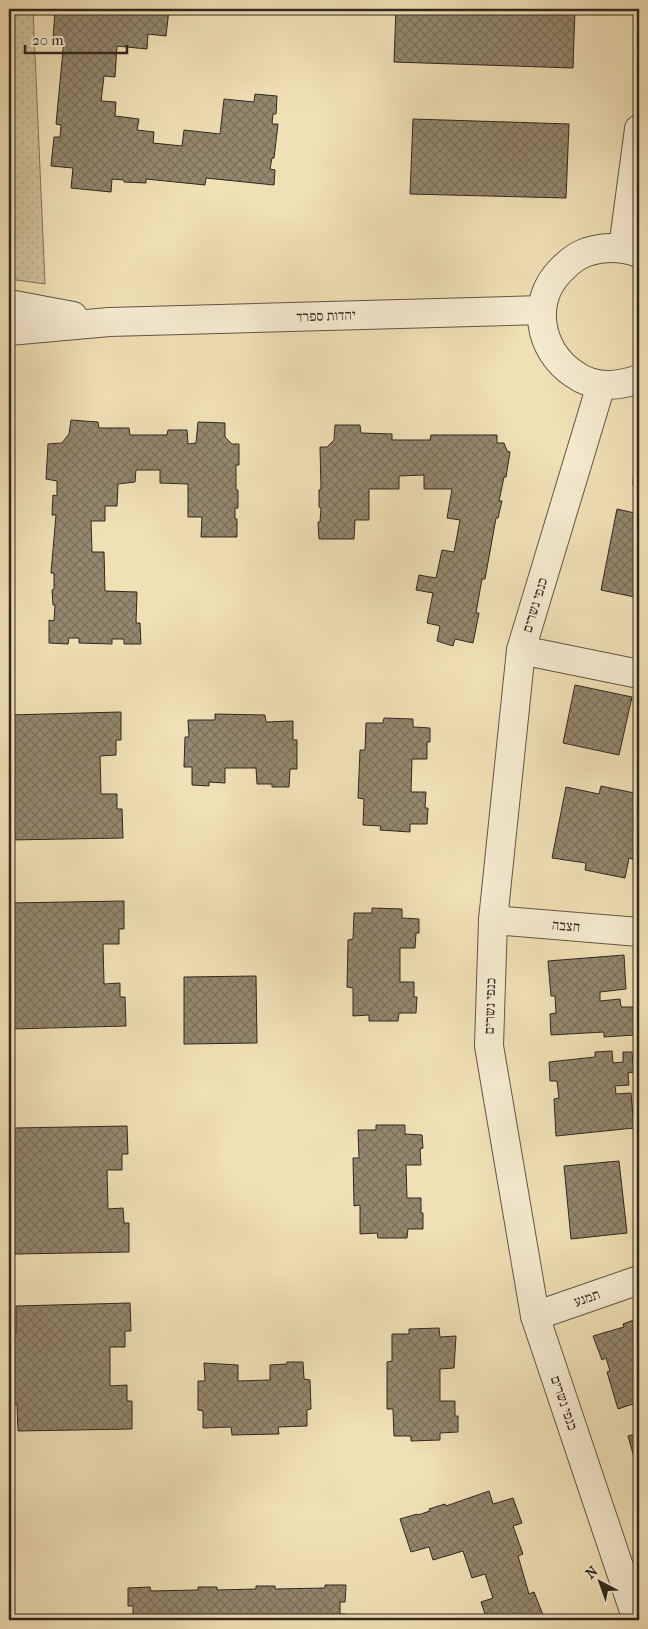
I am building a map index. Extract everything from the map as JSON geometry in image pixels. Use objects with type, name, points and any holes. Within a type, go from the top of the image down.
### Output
[{"type":"street","points":[[639,129],[631,250],[604,248],[585,252],[569,262],[555,275],[546,291],[542,310],[543,331],[550,351],[563,367],[581,379],[601,385],[620,385],[639,379]]},
{"type":"street","points":[[9,304],[109,322]]},
{"type":"street","name":"יהדות ספרד","points":[[109,322],[542,310]]},
{"type":"street","points":[[9,331],[109,322]]},
{"type":"street","name":"כנפי נשרים","points":[[601,385],[521,650],[493,920],[489,1046],[535,1316],[637,1620]]},
{"type":"street","points":[[521,650],[639,674]]},
{"type":"street","name":"חצבה","points":[[493,920],[639,932]]},
{"type":"street","name":"תמנע","points":[[535,1316],[639,1280]]},
{"type":"shaded area","points":[[9,9],[33,9],[45,284],[9,279]]},
{"type":"building","points":[[72,9],[169,9],[166,36],[148,34],[147,49],[117,46],[115,77],[104,76],[101,101],[116,102],[115,116],[139,119],[137,130],[154,132],[153,143],[182,146],[184,130],[220,134],[224,99],[254,102],[255,94],[277,96],[276,114],[273,114],[272,124],[278,124],[274,158],[272,158],[270,169],[275,170],[274,185],[206,178],[205,185],[146,179],[146,183],[124,182],[124,180],[112,179],[111,192],[71,188],[73,168],[51,166],[54,137],[60,137],[61,125],[56,124],[64,40],[53,39],[55,11],[72,13]]},
{"type":"building","points":[[396,9],[575,9],[573,68],[394,62]]},
{"type":"building","points":[[413,119],[569,124],[566,198],[410,194]]},
{"type":"building","points":[[636,411],[639,411],[639,485],[633,485]]},
{"type":"building","points":[[71,420],[98,422],[99,428],[129,428],[130,435],[167,435],[168,430],[187,430],[188,444],[196,443],[198,422],[225,423],[225,437],[232,444],[239,444],[239,465],[236,465],[238,508],[235,508],[237,537],[201,537],[202,517],[188,517],[188,484],[160,483],[160,470],[136,470],[135,482],[118,484],[117,506],[105,506],[105,521],[91,521],[92,552],[104,552],[105,591],[137,592],[136,623],[140,623],[141,644],[124,644],[124,639],[112,639],[112,644],[79,643],[79,638],[69,638],[68,644],[49,643],[49,620],[54,621],[55,605],[53,605],[52,590],[54,589],[54,573],[51,573],[56,515],[52,515],[53,495],[57,496],[57,481],[46,479],[48,444],[62,443],[69,434]]},
{"type":"building","points":[[335,425],[360,425],[361,433],[392,434],[392,440],[430,440],[431,435],[497,435],[497,443],[504,443],[507,451],[510,452],[506,477],[504,477],[499,501],[502,501],[498,518],[496,518],[485,579],[482,579],[476,613],[479,613],[473,643],[455,639],[453,646],[437,641],[440,626],[427,623],[433,593],[416,590],[419,575],[436,578],[442,550],[454,552],[460,520],[447,518],[452,489],[424,489],[424,475],[399,476],[399,489],[369,489],[369,520],[355,520],[354,539],[319,539],[318,522],[320,522],[321,508],[319,507],[319,490],[321,489],[320,447],[327,447],[334,440]]},
{"type":"building","points":[[617,509],[639,514],[639,598],[601,590]]},
{"type":"building","points":[[575,685],[632,697],[619,755],[563,743]]},
{"type":"building","points":[[121,712],[121,740],[116,740],[116,755],[100,756],[101,794],[117,794],[117,809],[122,809],[123,838],[9,840],[9,715]]},
{"type":"building","points":[[215,714],[265,715],[266,722],[293,721],[293,740],[297,740],[297,769],[290,769],[289,787],[272,787],[272,784],[257,784],[256,768],[225,768],[225,783],[209,782],[209,786],[192,785],[192,767],[184,767],[185,737],[189,737],[188,720],[215,720]]},
{"type":"building","points":[[384,718],[413,719],[413,727],[430,728],[430,742],[427,742],[427,759],[412,759],[411,792],[426,792],[427,824],[410,824],[410,832],[380,830],[381,826],[363,825],[364,799],[358,798],[360,750],[365,750],[366,723],[383,723]]},
{"type":"building","points":[[601,786],[639,794],[639,843],[636,860],[629,858],[625,878],[585,870],[586,863],[552,858],[566,787],[599,794]]},
{"type":"building","points":[[124,901],[124,929],[119,929],[119,944],[103,944],[104,984],[120,983],[120,997],[125,997],[126,1026],[11,1029],[11,1001],[9,1002],[10,903]]},
{"type":"building","points":[[372,908],[402,909],[402,918],[419,919],[419,933],[416,933],[415,948],[400,948],[400,982],[414,982],[414,997],[417,997],[416,1013],[399,1013],[398,1021],[369,1021],[369,1015],[353,1016],[353,988],[347,987],[348,940],[353,939],[354,913],[372,913]]},
{"type":"building","points":[[624,955],[626,989],[600,992],[600,1001],[620,999],[621,1007],[633,1007],[635,1035],[604,1037],[604,1032],[551,1035],[550,1014],[556,1013],[555,996],[551,996],[548,961]]},
{"type":"building","points":[[256,976],[257,1043],[184,1044],[184,977]]},
{"type":"building","points":[[612,1051],[613,1063],[623,1062],[623,1052],[632,1052],[634,1072],[628,1073],[629,1085],[615,1086],[616,1094],[631,1093],[634,1128],[556,1136],[554,1099],[559,1098],[557,1081],[550,1081],[549,1062],[595,1057],[595,1052]]},
{"type":"building","points":[[376,1125],[405,1125],[405,1134],[422,1135],[423,1148],[420,1149],[421,1165],[406,1165],[407,1198],[421,1198],[423,1229],[408,1229],[407,1238],[378,1238],[377,1233],[360,1234],[360,1205],[354,1206],[353,1158],[359,1158],[358,1130],[376,1130]]},
{"type":"building","points":[[127,1126],[128,1154],[122,1154],[122,1170],[107,1170],[108,1209],[123,1208],[124,1223],[129,1223],[129,1252],[15,1254],[13,1227],[9,1227],[9,1155],[13,1154],[14,1128]]},
{"type":"building","points":[[619,1161],[627,1233],[571,1239],[564,1166]]},
{"type":"building","points":[[130,1303],[131,1331],[125,1331],[125,1347],[110,1347],[110,1386],[127,1385],[127,1401],[132,1401],[132,1429],[18,1431],[17,1404],[9,1404],[9,1332],[16,1333],[16,1306]]},
{"type":"building","points":[[639,1318],[639,1402],[618,1409],[607,1372],[610,1371],[606,1358],[602,1360],[593,1336],[624,1327],[623,1324]]},
{"type":"building","points":[[439,1328],[440,1337],[456,1336],[454,1368],[440,1369],[440,1401],[455,1401],[455,1416],[458,1416],[458,1432],[440,1433],[440,1440],[411,1441],[411,1436],[394,1436],[393,1409],[387,1409],[387,1362],[392,1361],[392,1334],[409,1334],[409,1329]]},
{"type":"building","points":[[287,1362],[303,1362],[304,1379],[310,1380],[311,1409],[307,1410],[307,1426],[278,1427],[279,1434],[232,1435],[231,1427],[203,1428],[203,1411],[198,1410],[198,1381],[205,1381],[204,1363],[238,1365],[238,1381],[270,1380],[270,1365],[287,1364]]},
{"type":"building","points":[[639,1433],[639,1488],[636,1472],[638,1471],[628,1436]]},
{"type":"building","points":[[489,1491],[493,1504],[513,1498],[522,1523],[513,1526],[523,1554],[518,1556],[529,1594],[534,1592],[545,1620],[487,1620],[481,1602],[493,1598],[485,1574],[472,1578],[463,1551],[433,1560],[429,1547],[411,1552],[400,1519],[418,1515],[430,1511],[429,1509],[445,1504],[446,1506]]},
{"type":"building","points":[[325,1585],[346,1585],[345,1602],[340,1602],[340,1614],[346,1614],[346,1620],[129,1620],[129,1616],[133,1616],[133,1606],[128,1606],[128,1588],[150,1587],[151,1591],[198,1590],[198,1587],[217,1587],[217,1590],[256,1589],[256,1586],[275,1586],[275,1589],[325,1588]]}]
